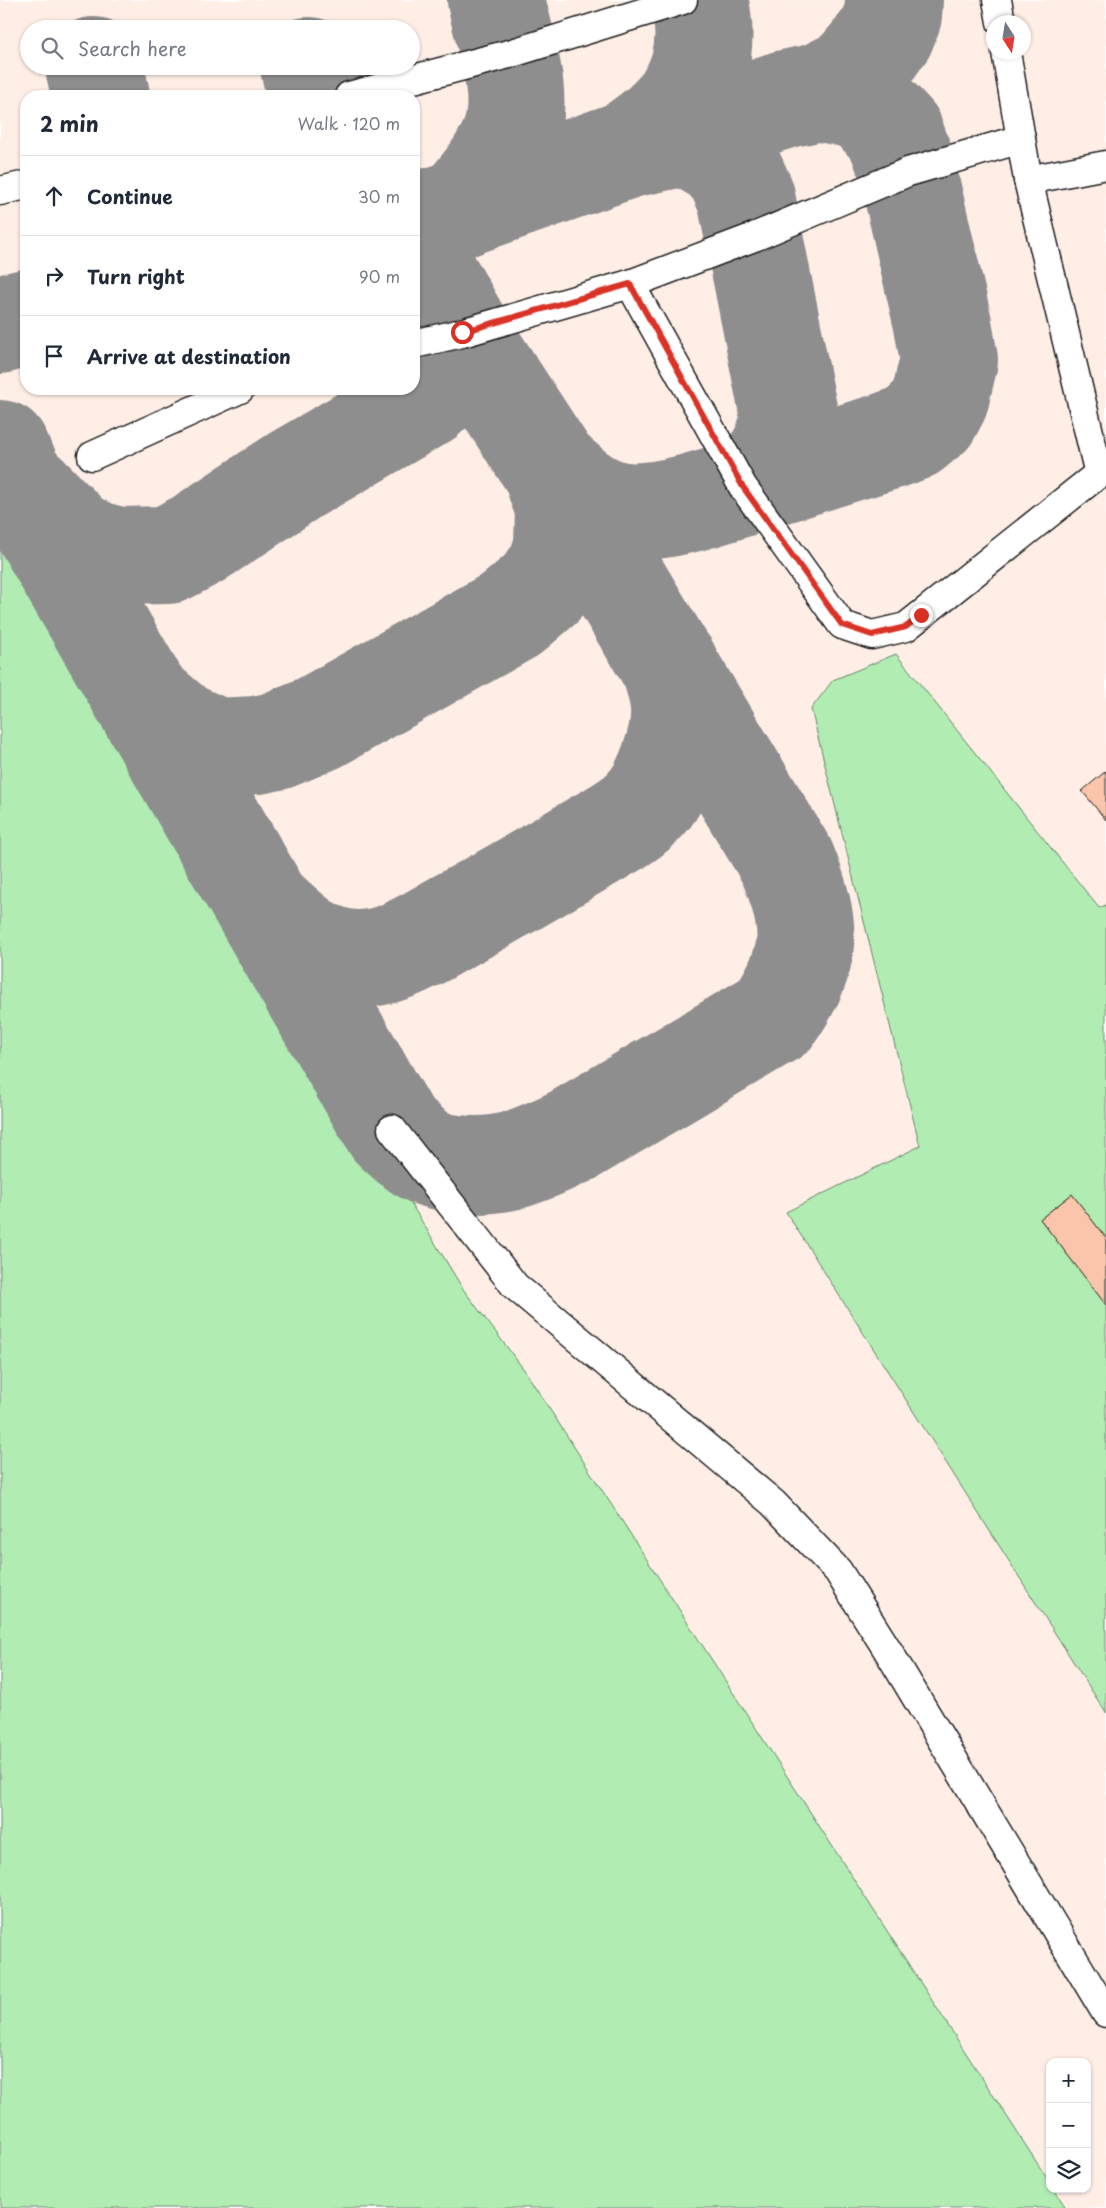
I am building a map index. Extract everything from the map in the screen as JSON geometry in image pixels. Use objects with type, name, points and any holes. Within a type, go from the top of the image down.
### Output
[{"type":"lane","points":[[372,90],[509,54],[684,0]]},
{"type":"lane","points":[[997,0],[1000,15]]},
{"type":"lane","points":[[630,284],[743,487],[842,625],[872,635],[906,627],[1102,471],[1028,180],[1007,60]]},
{"type":"lane","points":[[420,342],[630,284],[754,237],[908,172],[1021,139]]},
{"type":"lane","points":[[1028,180],[1106,165]]},
{"type":"lane","points":[[0,191],[20,186]]},
{"type":"lane","points":[[92,456],[227,395]]},
{"type":"lane","points":[[392,1129],[515,1286],[773,1503],[838,1571],[898,1666],[1106,2013]]},
{"type":"shaded area","points":[[0,0],[1106,0],[1106,2208],[0,2208]]},
{"type":"green space","points":[[0,529],[463,1289],[525,1371],[1046,2177],[1046,2193],[1057,2193],[1066,2208],[0,2208]]},
{"type":"green space","points":[[896,654],[1099,908],[1106,905],[1106,1713],[786,1212],[920,1146],[811,709],[833,680]]},
{"type":"building","points":[[1106,771],[1106,820],[1082,791]]},
{"type":"building","points":[[1072,1194],[1106,1238],[1106,1305],[1040,1219]]},
{"type":"taxiway","points":[[462,208],[499,160],[513,126],[515,108],[513,71],[496,0]]},
{"type":"taxiway","points":[[628,149],[654,130],[675,110],[693,82],[699,67],[702,51],[703,35],[699,0]]},
{"type":"taxiway","points":[[420,220],[462,208],[628,149],[786,99],[819,92],[853,75],[871,54],[886,33],[893,15],[894,0]]},
{"type":"taxiway","points":[[96,75],[100,90]]},
{"type":"taxiway","points":[[311,75],[315,90]]},
{"type":"taxiway","points":[[550,468],[580,494],[598,504],[617,510],[655,510],[718,495],[888,441],[912,432],[931,416],[940,399],[949,360],[943,324],[906,164],[895,134],[870,107],[852,99],[819,92]]},
{"type":"taxiway","points":[[628,149],[679,138],[694,141],[721,157],[735,173],[746,197],[790,420],[783,442],[774,459],[762,473],[743,487]]},
{"type":"taxiway","points":[[0,449],[16,481],[392,1129],[414,1148],[428,1157],[439,1161],[475,1165],[504,1162],[530,1155],[572,1136],[774,1016],[797,976],[803,959],[805,924],[802,905],[787,862],[550,468],[462,333],[433,282],[420,268]]},
{"type":"taxiway","points":[[28,493],[73,539],[95,550],[118,556],[168,555],[197,540],[295,475],[427,398],[447,376],[451,357],[451,342],[445,303]]},
{"type":"taxiway","points":[[0,325],[20,320]]},
{"type":"taxiway","points":[[145,701],[179,730],[216,747],[257,745],[276,741],[319,723],[512,614],[541,589],[556,569],[563,546],[564,507],[550,468]]},
{"type":"taxiway","points":[[264,907],[295,935],[317,949],[342,958],[357,959],[381,956],[403,949],[420,940],[609,832],[625,822],[645,805],[659,785],[670,759],[679,718],[677,691],[670,666]]},
{"type":"route","points":[[462,332],[630,284],[743,487],[842,625],[872,635],[906,627],[921,615]]}]
